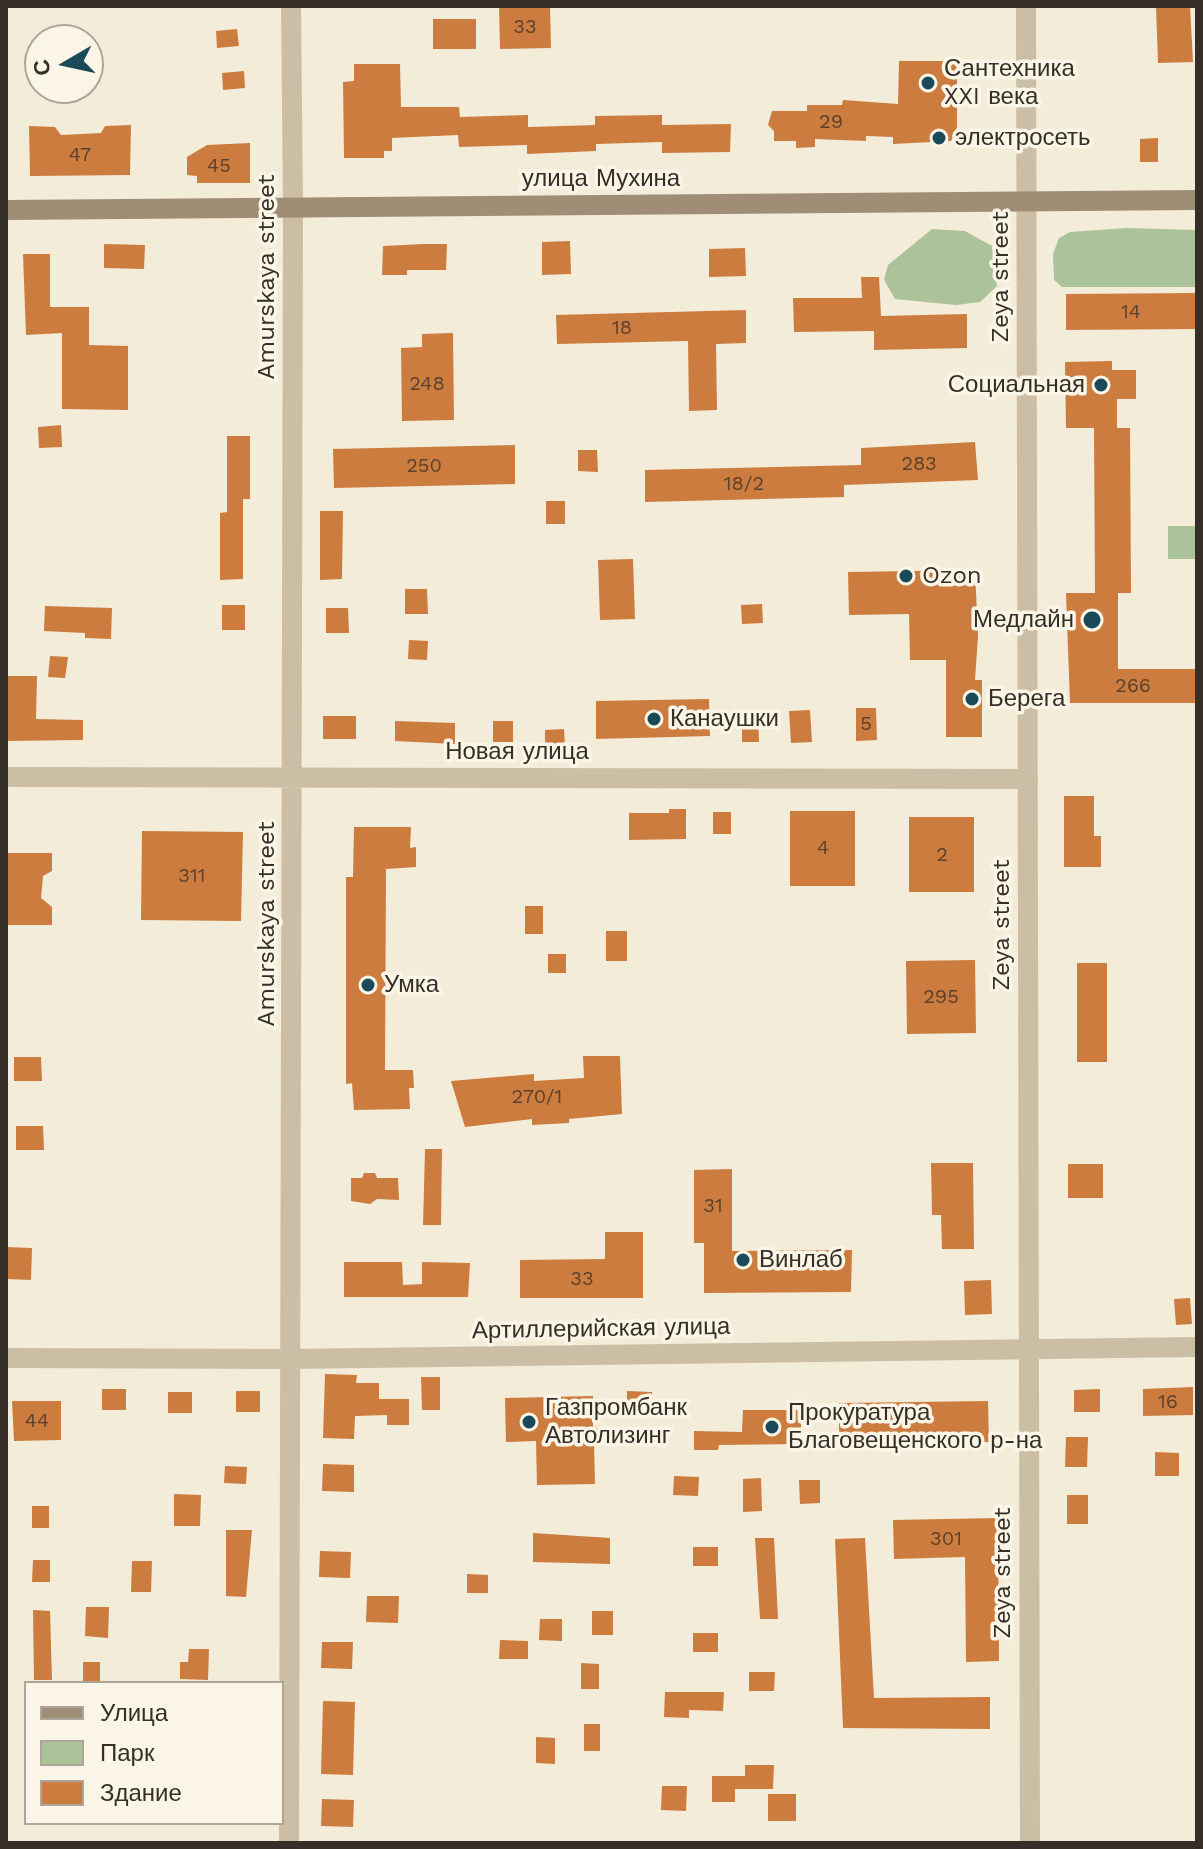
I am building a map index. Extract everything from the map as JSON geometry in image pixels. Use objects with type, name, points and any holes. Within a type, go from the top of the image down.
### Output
[{"type":"main road","name":"улица Мухина","points":[[6,210],[1197,200]]},
{"type":"street","name":"Amurskaya street","points":[[289,1843],[289,1359],[295,777],[291,6]]},
{"type":"street","name":"Zeya street","points":[[1026,6],[1030,1843]]},
{"type":"street","name":"Новая улица","points":[[6,777],[1028,779]]},
{"type":"street","name":"Артиллерийская улица","points":[[6,1358],[289,1359],[1197,1347]]},
{"type":"green space","points":[[1126,228],[1197,230],[1197,287],[1062,287],[1054,280],[1053,254],[1059,238],[1070,232]]},
{"type":"green space","points":[[932,229],[965,231],[992,246],[997,286],[980,302],[956,305],[895,299],[884,280],[888,265]]},
{"type":"green space","points":[[1168,526],[1197,526],[1197,559],[1168,559]]},
{"type":"building","points":[[499,6],[550,6],[551,48],[500,49]]},
{"type":"building","points":[[1156,6],[1190,6],[1193,62],[1158,63]]},
{"type":"building","points":[[433,19],[476,19],[476,49],[433,49]]},
{"type":"building","points":[[237,29],[239,46],[217,48],[216,31]]},
{"type":"building","points":[[899,61],[957,61],[957,127],[951,141],[893,144],[893,137],[866,136],[866,141],[815,139],[815,147],[796,148],[796,141],[774,141],[774,131],[768,125],[772,111],[807,111],[807,105],[842,105],[843,100],[898,104]]},
{"type":"building","points":[[354,64],[400,64],[401,107],[459,107],[460,117],[528,115],[528,127],[595,125],[595,116],[662,115],[662,125],[731,124],[730,152],[662,153],[662,142],[596,144],[596,151],[527,154],[527,145],[459,147],[458,135],[392,138],[392,151],[384,151],[384,158],[344,158],[343,82],[354,81]]},
{"type":"building","points":[[244,71],[245,88],[223,90],[222,73]]},
{"type":"building","points":[[131,125],[130,175],[30,176],[29,126],[55,127],[61,135],[101,133],[105,126]]},
{"type":"building","points":[[1158,138],[1158,162],[1140,162],[1140,139]]},
{"type":"building","points":[[250,143],[250,183],[197,183],[197,176],[187,175],[187,157],[207,145]]},
{"type":"building","points":[[570,241],[571,274],[542,275],[542,242]]},
{"type":"building","points":[[104,244],[145,245],[144,269],[104,268]]},
{"type":"building","points":[[447,244],[446,270],[407,270],[407,275],[382,275],[383,246]]},
{"type":"building","points":[[745,248],[746,276],[709,277],[709,249]]},
{"type":"building","points":[[23,254],[50,254],[50,307],[89,307],[89,345],[128,346],[128,410],[62,409],[62,333],[26,335]]},
{"type":"building","points":[[861,277],[879,277],[881,316],[967,314],[967,348],[874,350],[874,331],[794,332],[793,298],[862,298]]},
{"type":"building","points":[[1197,293],[1197,329],[1066,330],[1066,294]]},
{"type":"building","points":[[746,310],[746,343],[716,344],[717,410],[689,411],[688,341],[557,344],[556,315]]},
{"type":"building","points":[[453,333],[454,420],[402,421],[401,348],[422,347],[422,334]]},
{"type":"building","points":[[1112,361],[1112,370],[1136,370],[1136,399],[1117,399],[1117,428],[1130,428],[1131,593],[1118,593],[1118,669],[1197,669],[1197,703],[1070,703],[1066,593],[1095,593],[1094,428],[1066,428],[1065,362]]},
{"type":"building","points":[[61,425],[62,447],[39,448],[38,427]]},
{"type":"building","points":[[227,436],[250,436],[250,499],[243,499],[243,579],[220,580],[220,513],[227,512]]},
{"type":"building","points":[[975,442],[978,480],[844,485],[844,497],[645,502],[645,470],[861,465],[861,448]]},
{"type":"building","points":[[515,445],[515,484],[334,488],[333,449]]},
{"type":"building","points":[[578,450],[597,450],[598,472],[578,471]]},
{"type":"building","points":[[546,501],[565,501],[565,524],[546,524]]},
{"type":"building","points":[[320,511],[343,511],[342,579],[320,580]]},
{"type":"building","points":[[633,559],[635,619],[600,620],[598,560]]},
{"type":"building","points":[[975,570],[978,636],[975,680],[982,680],[982,737],[946,737],[946,660],[910,660],[909,614],[849,615],[848,572]]},
{"type":"building","points":[[405,589],[427,589],[428,614],[405,614]]},
{"type":"building","points":[[762,604],[763,623],[742,624],[741,605]]},
{"type":"building","points":[[222,605],[245,605],[245,630],[222,630]]},
{"type":"building","points":[[45,606],[112,608],[111,639],[85,638],[85,633],[44,631]]},
{"type":"building","points":[[326,608],[348,608],[349,633],[326,633]]},
{"type":"building","points":[[409,640],[428,641],[427,660],[408,659]]},
{"type":"building","points":[[50,656],[68,657],[65,678],[48,677]]},
{"type":"building","points":[[7,676],[37,676],[36,719],[83,720],[83,740],[6,741]]},
{"type":"building","points":[[709,699],[710,736],[596,739],[596,701]]},
{"type":"building","points":[[856,708],[876,708],[877,740],[856,741]]},
{"type":"building","points":[[810,710],[812,742],[791,743],[789,711]]},
{"type":"building","points":[[742,715],[758,715],[759,742],[742,742]]},
{"type":"building","points":[[323,716],[356,716],[356,739],[323,739]]},
{"type":"building","points":[[395,721],[455,723],[455,744],[395,741]]},
{"type":"building","points":[[493,721],[513,721],[513,742],[493,742]]},
{"type":"building","points":[[564,729],[565,746],[545,747],[545,730]]},
{"type":"building","points":[[1064,796],[1094,796],[1094,836],[1101,836],[1101,867],[1064,867]]},
{"type":"building","points":[[669,809],[686,809],[686,839],[629,840],[629,813],[669,813]]},
{"type":"building","points":[[790,811],[855,811],[855,886],[790,886]]},
{"type":"building","points":[[713,812],[731,812],[731,834],[713,834]]},
{"type":"building","points":[[909,817],[974,817],[974,892],[909,892]]},
{"type":"building","points":[[354,827],[411,827],[410,848],[416,847],[416,867],[386,869],[385,1070],[413,1070],[414,1088],[409,1088],[410,1109],[354,1110],[352,1083],[346,1084],[346,877],[353,877]]},
{"type":"building","points":[[142,831],[243,832],[241,921],[141,920]]},
{"type":"building","points":[[6,853],[52,853],[52,871],[43,876],[41,898],[52,907],[52,925],[6,925]]},
{"type":"building","points":[[525,906],[543,906],[543,934],[525,934]]},
{"type":"building","points":[[606,931],[627,931],[627,961],[606,961]]},
{"type":"building","points":[[548,954],[566,954],[566,973],[548,973]]},
{"type":"building","points":[[975,960],[976,1033],[907,1034],[906,961]]},
{"type":"building","points":[[1077,963],[1107,963],[1107,1062],[1077,1062]]},
{"type":"building","points":[[583,1056],[620,1056],[622,1114],[569,1119],[569,1123],[532,1125],[532,1119],[465,1127],[451,1081],[534,1074],[534,1081],[584,1078]]},
{"type":"building","points":[[14,1057],[41,1057],[42,1081],[14,1081]]},
{"type":"building","points":[[16,1126],[43,1126],[44,1150],[16,1150]]},
{"type":"building","points":[[425,1149],[442,1149],[441,1225],[423,1225]]},
{"type":"building","points":[[931,1163],[973,1163],[974,1249],[942,1249],[941,1215],[932,1215]]},
{"type":"building","points":[[1068,1164],[1103,1164],[1103,1198],[1068,1198]]},
{"type":"building","points":[[732,1169],[732,1251],[852,1250],[851,1292],[704,1293],[704,1243],[694,1243],[694,1170]]},
{"type":"building","points":[[364,1173],[375,1173],[377,1178],[398,1178],[399,1200],[377,1199],[370,1204],[351,1201],[351,1178],[362,1178]]},
{"type":"building","points":[[605,1232],[643,1232],[643,1298],[520,1298],[520,1260],[605,1259]]},
{"type":"building","points":[[6,1247],[32,1248],[31,1280],[6,1279]]},
{"type":"building","points":[[344,1262],[402,1262],[403,1285],[422,1284],[422,1262],[470,1263],[468,1297],[344,1297]]},
{"type":"building","points":[[991,1280],[992,1314],[965,1315],[964,1281]]},
{"type":"building","points":[[1190,1298],[1192,1324],[1176,1325],[1174,1299]]},
{"type":"building","points":[[325,1374],[357,1375],[356,1383],[379,1383],[379,1399],[409,1399],[409,1425],[387,1425],[387,1415],[355,1416],[354,1439],[323,1438]]},
{"type":"building","points":[[421,1377],[440,1377],[440,1410],[422,1410]]},
{"type":"building","points":[[1193,1387],[1193,1415],[1143,1416],[1143,1389]]},
{"type":"building","points":[[102,1389],[126,1389],[126,1410],[102,1410]]},
{"type":"building","points":[[1100,1389],[1100,1412],[1074,1412],[1074,1390]]},
{"type":"building","points":[[236,1391],[260,1391],[260,1412],[236,1412]]},
{"type":"building","points":[[627,1391],[652,1392],[651,1411],[627,1410]]},
{"type":"building","points":[[168,1392],[192,1392],[192,1413],[168,1413]]},
{"type":"building","points":[[593,1396],[593,1428],[630,1428],[630,1443],[594,1442],[595,1484],[537,1485],[536,1441],[506,1442],[505,1398]]},
{"type":"building","points":[[12,1401],[61,1401],[61,1440],[14,1441]]},
{"type":"building","points":[[988,1401],[989,1442],[839,1444],[839,1403]]},
{"type":"building","name":"Прокуратура Благовещенского р-на","points":[[743,1410],[801,1410],[801,1444],[719,1445],[718,1450],[694,1450],[694,1431],[742,1432]]},
{"type":"building","points":[[1066,1437],[1088,1437],[1087,1467],[1065,1467]]},
{"type":"building","points":[[1155,1452],[1179,1453],[1179,1476],[1155,1476]]},
{"type":"building","points":[[323,1464],[354,1465],[354,1492],[322,1491]]},
{"type":"building","points":[[225,1466],[247,1467],[246,1484],[224,1483]]},
{"type":"building","points":[[674,1476],[699,1477],[698,1496],[673,1495]]},
{"type":"building","points":[[761,1478],[762,1511],[743,1512],[743,1479]]},
{"type":"building","points":[[799,1480],[820,1480],[820,1503],[800,1504]]},
{"type":"building","points":[[174,1494],[201,1495],[200,1526],[174,1526]]},
{"type":"building","points":[[1067,1495],[1088,1495],[1088,1524],[1067,1524]]},
{"type":"building","points":[[32,1506],[49,1506],[49,1528],[32,1528]]},
{"type":"building","points":[[998,1518],[999,1661],[966,1662],[965,1557],[894,1559],[893,1520]]},
{"type":"building","points":[[226,1530],[252,1530],[246,1597],[226,1596]]},
{"type":"building","points":[[533,1533],[610,1538],[610,1564],[533,1562]]},
{"type":"building","points":[[755,1538],[774,1538],[778,1619],[760,1619]]},
{"type":"building","points":[[865,1538],[874,1698],[990,1697],[990,1729],[843,1728],[835,1539]]},
{"type":"building","points":[[693,1547],[718,1547],[718,1566],[693,1566]]},
{"type":"building","points":[[320,1551],[351,1552],[350,1578],[319,1577]]},
{"type":"building","points":[[33,1560],[50,1560],[50,1582],[32,1582]]},
{"type":"building","points":[[132,1561],[152,1561],[151,1592],[131,1592]]},
{"type":"building","points":[[467,1574],[488,1575],[488,1593],[467,1593]]},
{"type":"building","points":[[367,1596],[399,1596],[398,1623],[366,1622]]},
{"type":"building","points":[[86,1607],[109,1607],[108,1638],[85,1636]]},
{"type":"building","points":[[33,1610],[50,1611],[52,1680],[34,1680]]},
{"type":"building","points":[[592,1611],[613,1611],[613,1635],[592,1635]]},
{"type":"building","points":[[540,1619],[562,1619],[562,1641],[539,1640]]},
{"type":"building","points":[[693,1633],[718,1633],[718,1652],[693,1652]]},
{"type":"building","points":[[500,1640],[528,1641],[528,1659],[499,1659]]},
{"type":"building","points":[[322,1642],[353,1642],[352,1669],[321,1668]]},
{"type":"building","points":[[189,1649],[209,1649],[208,1680],[180,1679],[180,1662],[188,1662]]},
{"type":"building","points":[[83,1662],[100,1662],[100,1681],[83,1681]]},
{"type":"building","points":[[581,1663],[599,1664],[599,1689],[581,1689]]},
{"type":"building","points":[[749,1672],[775,1672],[774,1691],[749,1691]]},
{"type":"building","points":[[665,1692],[724,1692],[723,1711],[689,1710],[689,1718],[664,1717]]},
{"type":"building","points":[[323,1701],[355,1702],[353,1775],[321,1774]]},
{"type":"building","points":[[584,1724],[600,1724],[600,1751],[584,1751]]},
{"type":"building","points":[[536,1737],[555,1738],[555,1764],[536,1763]]},
{"type":"building","points":[[745,1765],[774,1765],[773,1789],[735,1789],[735,1802],[712,1802],[712,1776],[745,1776]]},
{"type":"building","points":[[662,1786],[687,1786],[686,1811],[661,1810]]},
{"type":"building","points":[[768,1794],[796,1794],[796,1821],[768,1821]]},
{"type":"building","points":[[322,1799],[354,1800],[353,1827],[321,1826]]},
{"type":"place","name":"Сантехника XXI века","points":[[928,83]]},
{"type":"place","name":"электросеть","points":[[939,138]]},
{"type":"place","name":"Социальная","points":[[1101,385]]},
{"type":"place","name":"Ozon","points":[[906,576]]},
{"type":"place","name":"Медлайн","points":[[1092,620]]},
{"type":"place","name":"Берега","points":[[972,699]]},
{"type":"place","name":"Канаушки","points":[[654,719]]},
{"type":"place","name":"Умка","points":[[368,985]]},
{"type":"place","name":"Винлаб","points":[[743,1260]]},
{"type":"place","name":"Газпромбанк Автолизинг","points":[[529,1422]]},
{"type":"place","name":"Прокуратура Благовещенского р-на","points":[[772,1427]]}]
